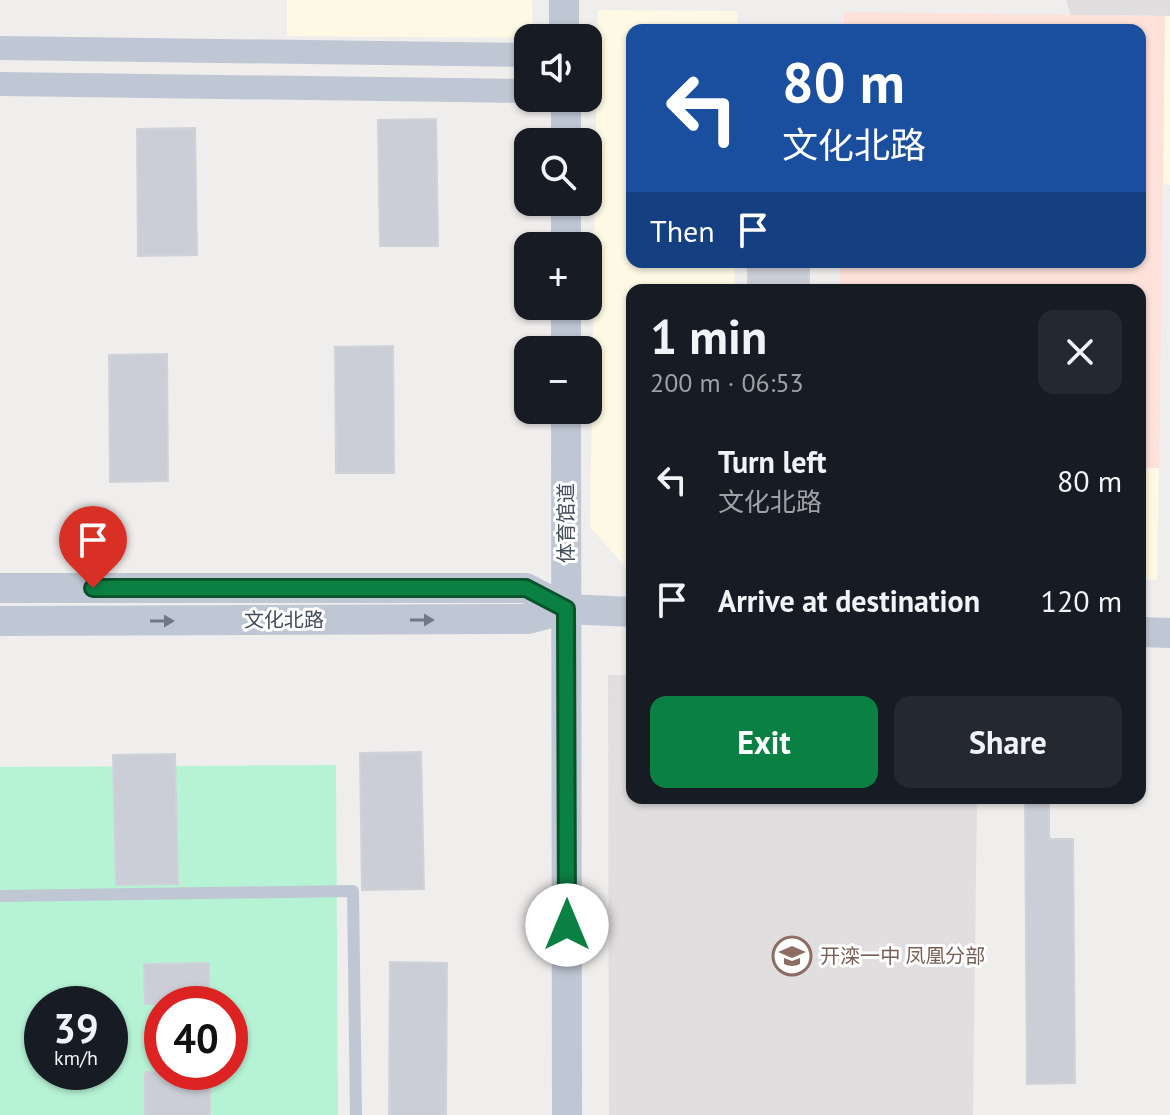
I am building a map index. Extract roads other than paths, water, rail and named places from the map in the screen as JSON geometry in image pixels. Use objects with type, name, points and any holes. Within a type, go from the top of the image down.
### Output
[{"type":"street","points":[[564,0],[564,24]]},
{"type":"street","points":[[0,48],[514,55]]},
{"type":"street","points":[[0,84],[514,91]]},
{"type":"street","name":"体育馆道","points":[[566,424],[567,1115]]},
{"type":"street","name":"文化北路","points":[[0,588],[526,588],[566,609]]},
{"type":"street","name":"文化北路","points":[[0,621],[528,619],[566,609],[626,612]]},
{"type":"street","points":[[1146,632],[1170,633]]},
{"type":"lane","points":[[0,896],[353,891],[356,1115]]},
{"type":"place","name":"开滦一中 凤凰分部","points":[[792,956]]}]
